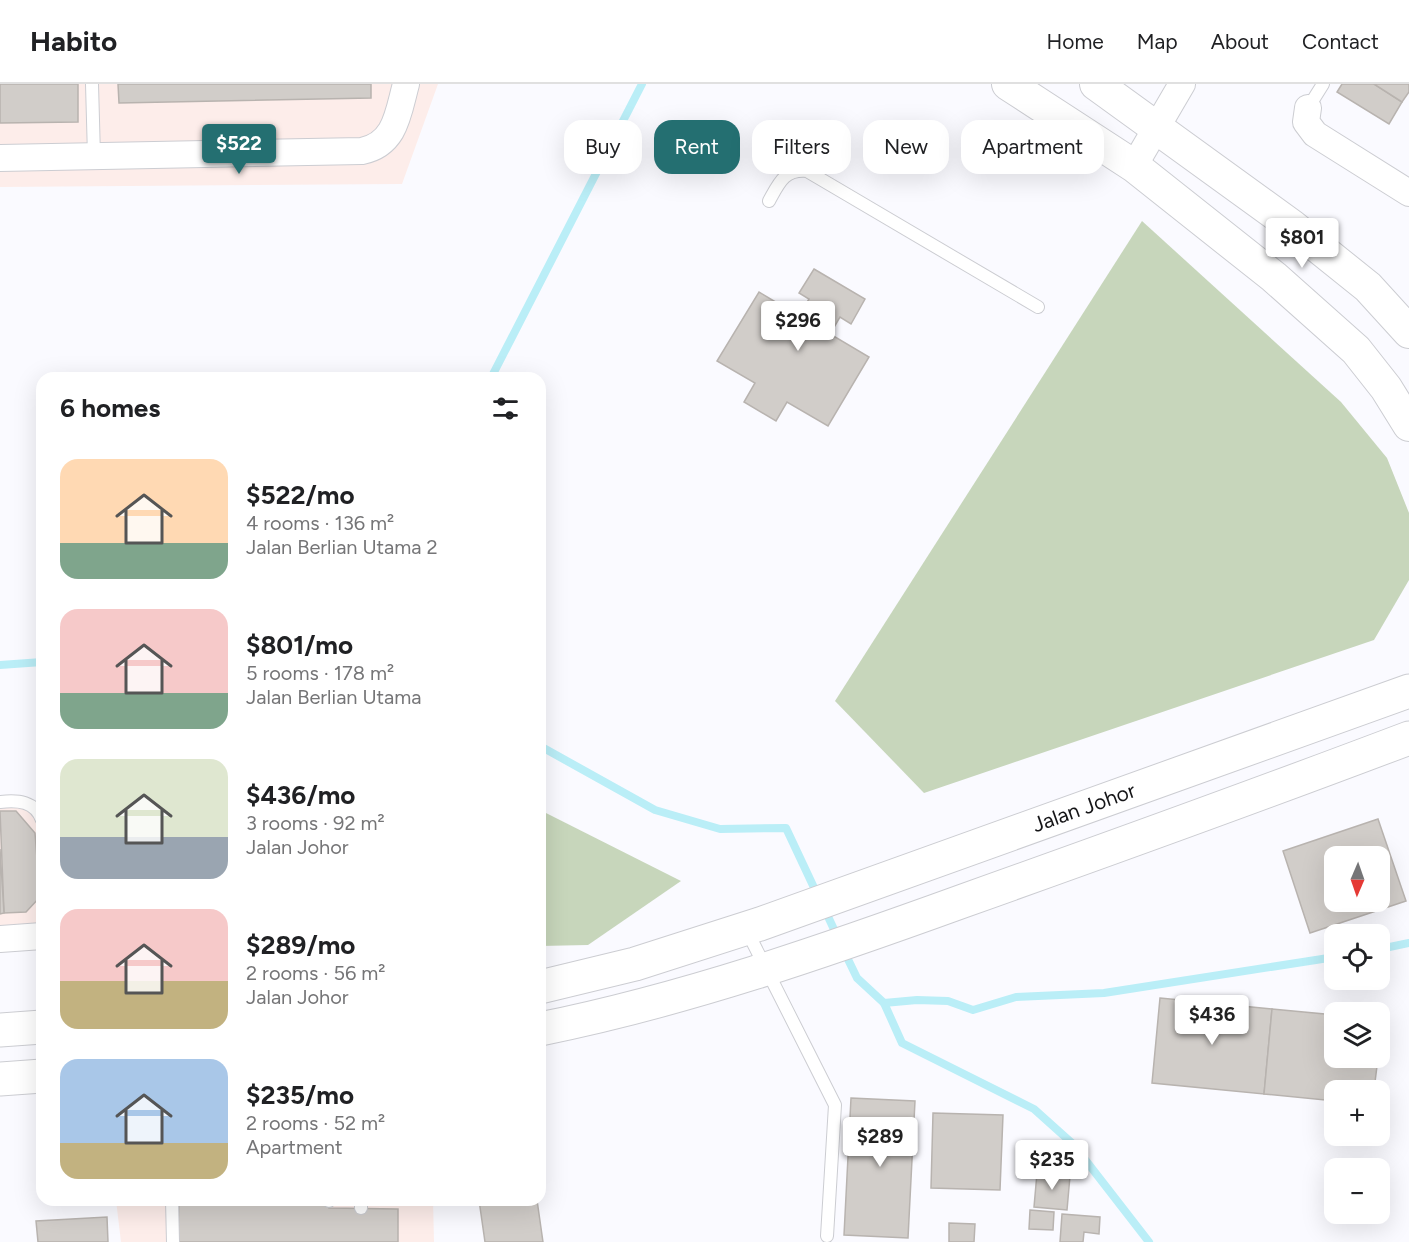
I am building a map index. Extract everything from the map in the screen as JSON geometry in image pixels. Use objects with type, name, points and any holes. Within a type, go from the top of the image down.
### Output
[{"type":"highway","points":[[1314,726],[1357,696],[1409,673]]},
{"type":"highway","name":"Jalan Johor","points":[[546,986],[635,964],[753,926],[1409,691]]},
{"type":"highway","points":[[546,1028],[643,1005],[774,967],[1205,815],[1409,738]]},
{"type":"highway","points":[[0,1030],[36,1027]]},
{"type":"highway","points":[[0,1079],[36,1076]]},
{"type":"street","points":[[0,158],[372,149],[390,136],[406,84]]},
{"type":"street","points":[[1008,84],[1134,166],[1274,277],[1356,350],[1386,388],[1409,425]]},
{"type":"street","points":[[1096,84],[1292,226],[1360,280],[1409,332]]},
{"type":"street","points":[[1134,166],[1182,84]]},
{"type":"street","points":[[1308,108],[1306,122],[1315,134],[1406,185]]},
{"type":"street","points":[[0,939],[36,936]]},
{"type":"lane","points":[[92,84],[94,156]]},
{"type":"lane","points":[[1308,108],[1323,84]]},
{"type":"lane","points":[[769,201],[783,176],[795,170],[807,171],[1038,307]]},
{"type":"lane","points":[[0,802],[25,802],[36,810]]},
{"type":"lane","points":[[753,926],[774,967],[835,1105],[827,1236]]},
{"type":"lane","points":[[173,1206],[176,1221],[173,1242]]},
{"type":"shaded area","points":[[0,84],[438,84],[402,184],[0,187]]},
{"type":"shaded area","points":[[0,797],[25,797],[36,804],[36,945],[0,949]]},
{"type":"shaded area","points":[[117,1206],[433,1206],[434,1242],[121,1242]]},
{"type":"green space","points":[[1142,221],[1341,402],[1387,458],[1409,513],[1409,580],[1374,640],[924,793],[835,701]]},
{"type":"green space","points":[[546,813],[681,881],[588,945],[546,946]]},
{"type":"building","points":[[0,84],[78,84],[78,122],[0,123]]},
{"type":"building","points":[[118,84],[371,84],[371,98],[119,103]]},
{"type":"building","points":[[1342,84],[1374,84],[1402,102],[1389,124],[1337,92]]},
{"type":"building","points":[[1374,84],[1409,84],[1409,92],[1402,102]]},
{"type":"building","points":[[814,269],[865,299],[851,324],[840,317],[830,334],[869,357],[828,426],[787,402],[776,421],[744,402],[755,383],[717,361],[759,292],[799,316],[809,299],[799,293]]},
{"type":"building","points":[[0,811],[16,811],[35,833],[36,901],[26,912],[4,913]]},
{"type":"building","points":[[1378,819],[1387,846],[1324,846],[1324,912],[1373,912],[1337,924],[1324,924],[1324,928],[1310,933],[1283,851]]},
{"type":"building","points":[[0,849],[4,913],[0,914]]},
{"type":"building","points":[[1390,854],[1406,901],[1390,906]]},
{"type":"building","points":[[1160,998],[1272,1009],[1264,1094],[1152,1083]]},
{"type":"building","points":[[1272,1009],[1324,1014],[1324,1068],[1377,1068],[1375,1080],[1324,1080],[1324,1100],[1264,1094]]},
{"type":"building","points":[[851,1098],[915,1101],[908,1238],[844,1235]]},
{"type":"building","points":[[933,1113],[1003,1115],[1000,1190],[931,1188]]},
{"type":"building","points":[[1037,1173],[1070,1176],[1067,1210],[1034,1207]]},
{"type":"building","points":[[179,1206],[329,1206],[329,1208],[398,1209],[398,1242],[178,1242]]},
{"type":"building","points":[[480,1206],[538,1206],[543,1242],[485,1242]]},
{"type":"building","points":[[1030,1210],[1054,1212],[1053,1230],[1029,1229]]},
{"type":"building","points":[[1062,1214],[1100,1217],[1099,1234],[1084,1232],[1083,1242],[1060,1242]]},
{"type":"building","points":[[107,1217],[108,1242],[38,1242],[36,1221]]},
{"type":"building","points":[[949,1223],[975,1224],[974,1242],[949,1242]]},
{"type":"waterway","points":[[494,372],[642,84]]},
{"type":"waterway","points":[[0,665],[36,662]]},
{"type":"waterway","points":[[546,749],[655,810],[720,829],[786,828],[817,894]]},
{"type":"waterway","points":[[824,908],[838,938]]},
{"type":"waterway","points":[[1390,947],[1409,943]]},
{"type":"waterway","points":[[844,951],[857,978],[884,1003],[902,1043],[1034,1109],[1073,1144],[1149,1242]]},
{"type":"waterway","points":[[884,1003],[917,1000],[948,1001],[973,1010],[1016,997],[1104,993],[1324,959]]}]
